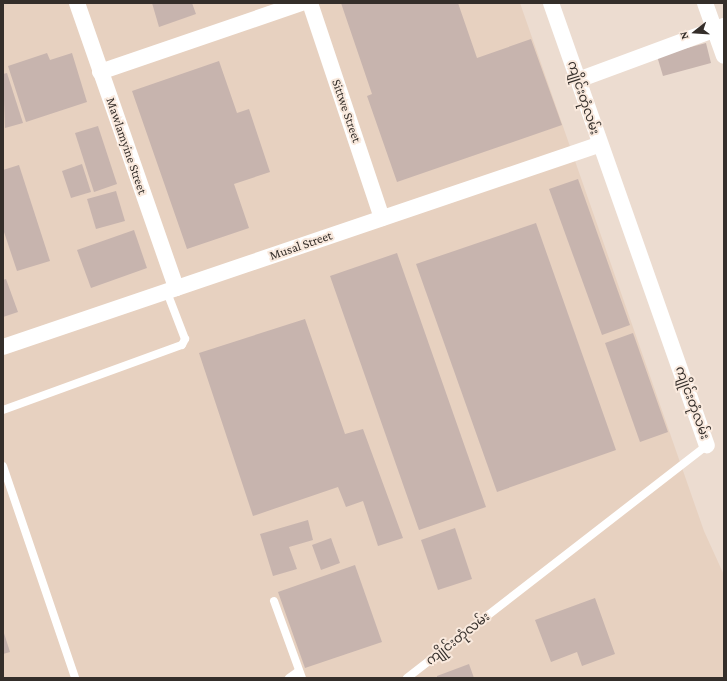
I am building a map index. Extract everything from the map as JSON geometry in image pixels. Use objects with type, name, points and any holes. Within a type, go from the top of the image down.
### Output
[{"type":"street","name":"Mawlamyine Street","points":[[77,3],[172,290]]},
{"type":"street","points":[[100,72],[302,3]]},
{"type":"street","name":"Sittwe Street","points":[[310,3],[382,218]]},
{"type":"street","name":"ကျိုင်းတုံလမ်း","points":[[551,3],[578,80],[598,145],[707,445]]},
{"type":"street","points":[[705,3],[719,27],[724,56]]},
{"type":"street","points":[[578,80],[719,27]]},
{"type":"street","name":"Musal Street","points":[[3,347],[598,145]]},
{"type":"lane","points":[[3,410],[182,345],[185,339],[172,290]]},
{"type":"lane","name":"ကျိုင်းတုံလမ်း","points":[[407,678],[707,445]]},
{"type":"lane","points":[[3,466],[76,678]]},
{"type":"lane","points":[[274,602],[300,674],[289,678]]},
{"type":"shaded area","points":[[3,3],[520,3],[704,531],[724,575],[724,678],[3,678]]},
{"type":"building","points":[[152,3],[192,3],[196,14],[159,27]]},
{"type":"building","points":[[341,3],[458,3],[477,58],[531,39],[562,125],[397,182],[367,96],[372,94]]},
{"type":"building","points":[[706,43],[711,63],[663,76],[657,56]]},
{"type":"building","points":[[47,53],[50,60],[72,53],[87,102],[26,122],[8,66]]},
{"type":"building","points":[[219,61],[237,113],[249,109],[270,172],[234,184],[249,228],[187,249],[132,91]]},
{"type":"building","points":[[7,73],[23,123],[5,128],[3,74]]},
{"type":"building","points":[[98,126],[117,184],[94,192],[75,133]]},
{"type":"building","points":[[82,164],[91,192],[71,198],[62,171]]},
{"type":"building","points":[[19,165],[50,261],[17,271],[3,229],[3,170]]},
{"type":"building","points":[[578,179],[630,325],[602,335],[549,189]]},
{"type":"building","points":[[116,191],[125,221],[96,229],[87,199]]},
{"type":"building","points":[[536,223],[616,450],[497,492],[416,264]]},
{"type":"building","points":[[134,230],[147,268],[91,288],[77,250]]},
{"type":"building","points":[[397,253],[486,507],[419,530],[330,276]]},
{"type":"building","points":[[6,279],[18,312],[3,317],[3,280]]},
{"type":"building","points":[[305,319],[345,434],[363,429],[403,538],[378,546],[363,501],[346,507],[338,487],[253,516],[199,353]]},
{"type":"building","points":[[633,333],[668,432],[640,442],[605,343]]},
{"type":"building","points":[[308,520],[313,540],[289,547],[297,569],[273,576],[260,534]]},
{"type":"building","points":[[455,528],[472,579],[438,590],[421,540]]},
{"type":"building","points":[[331,538],[340,563],[321,570],[312,545]]},
{"type":"building","points":[[355,565],[382,642],[305,668],[278,592]]},
{"type":"building","points":[[595,598],[615,654],[582,666],[577,652],[551,662],[535,620]]},
{"type":"building","points":[[3,630],[10,652],[3,654]]},
{"type":"building","points":[[469,664],[474,678],[437,678],[437,676]]}]
